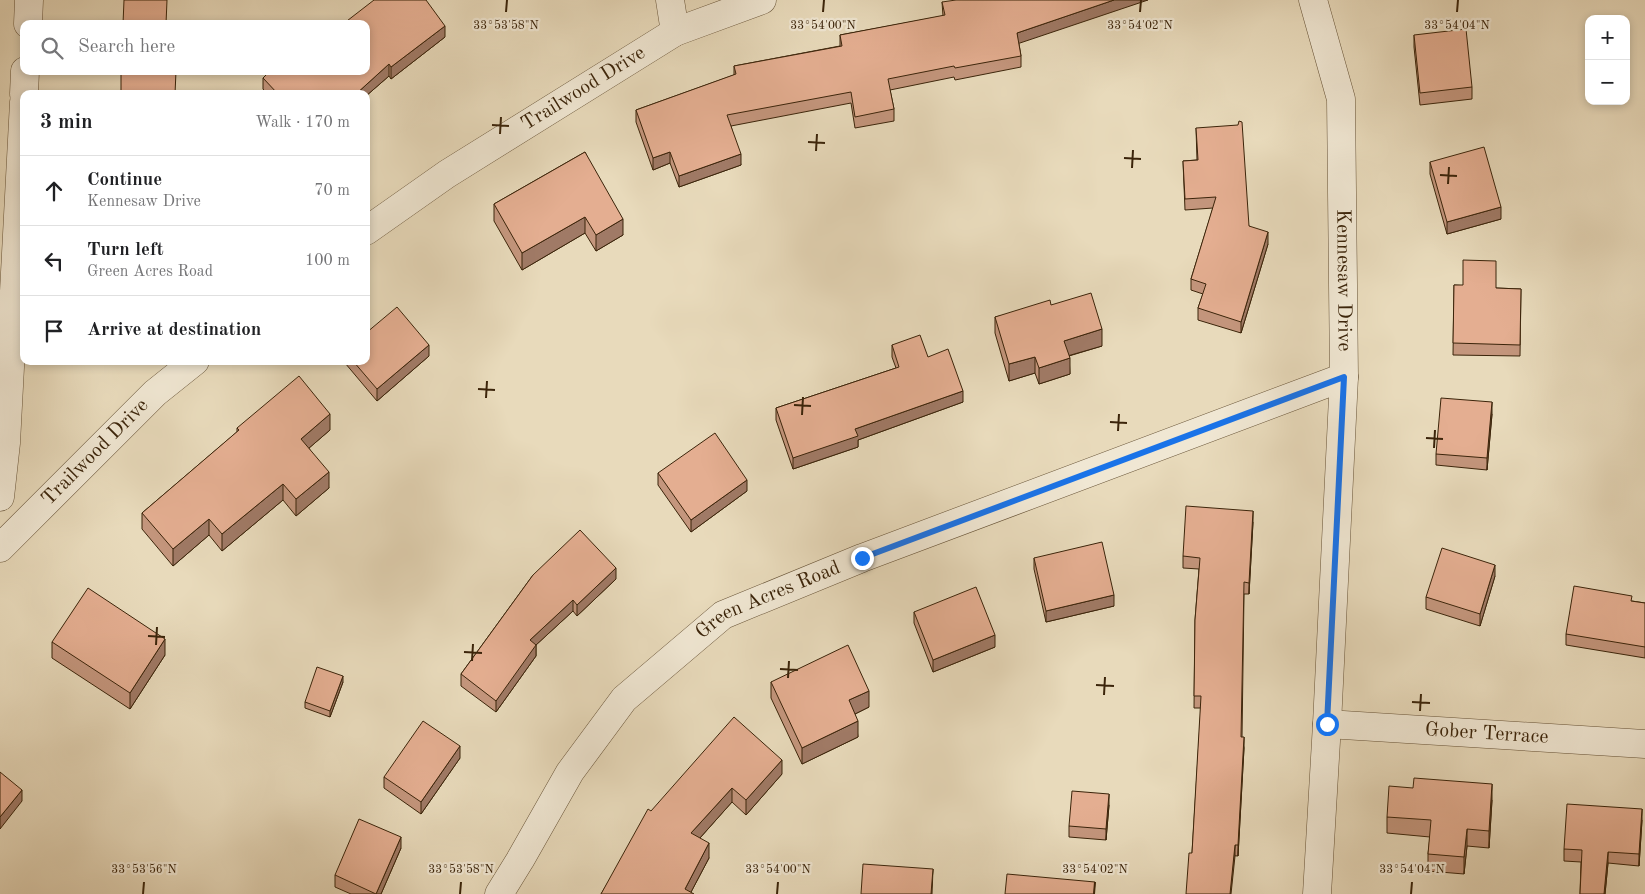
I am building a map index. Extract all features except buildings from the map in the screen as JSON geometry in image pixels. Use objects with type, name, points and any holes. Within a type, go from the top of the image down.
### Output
[{"type":"street","points":[[28,20],[29,0]]},
{"type":"street","points":[[670,0],[675,32]]},
{"type":"street","name":"Trailwood Drive","points":[[370,228],[448,174],[675,32],[762,0]]},
{"type":"street","name":"Kennesaw Drive","points":[[1313,0],[1341,99],[1344,377],[1317,894]]},
{"type":"street","points":[[24,90],[25,75]]},
{"type":"street","points":[[0,497],[6,443],[20,178]]},
{"type":"street","name":"Trailwood Drive","points":[[0,548],[155,393],[190,365]]},
{"type":"street","name":"Green Acres Road","points":[[499,894],[570,772],[624,699],[723,615],[862,558],[1344,377]]},
{"type":"street","name":"Gober Terrace","points":[[1327,724],[1645,744]]},
{"type":"route","points":[[862,558],[1344,377],[1327,724]]}]
